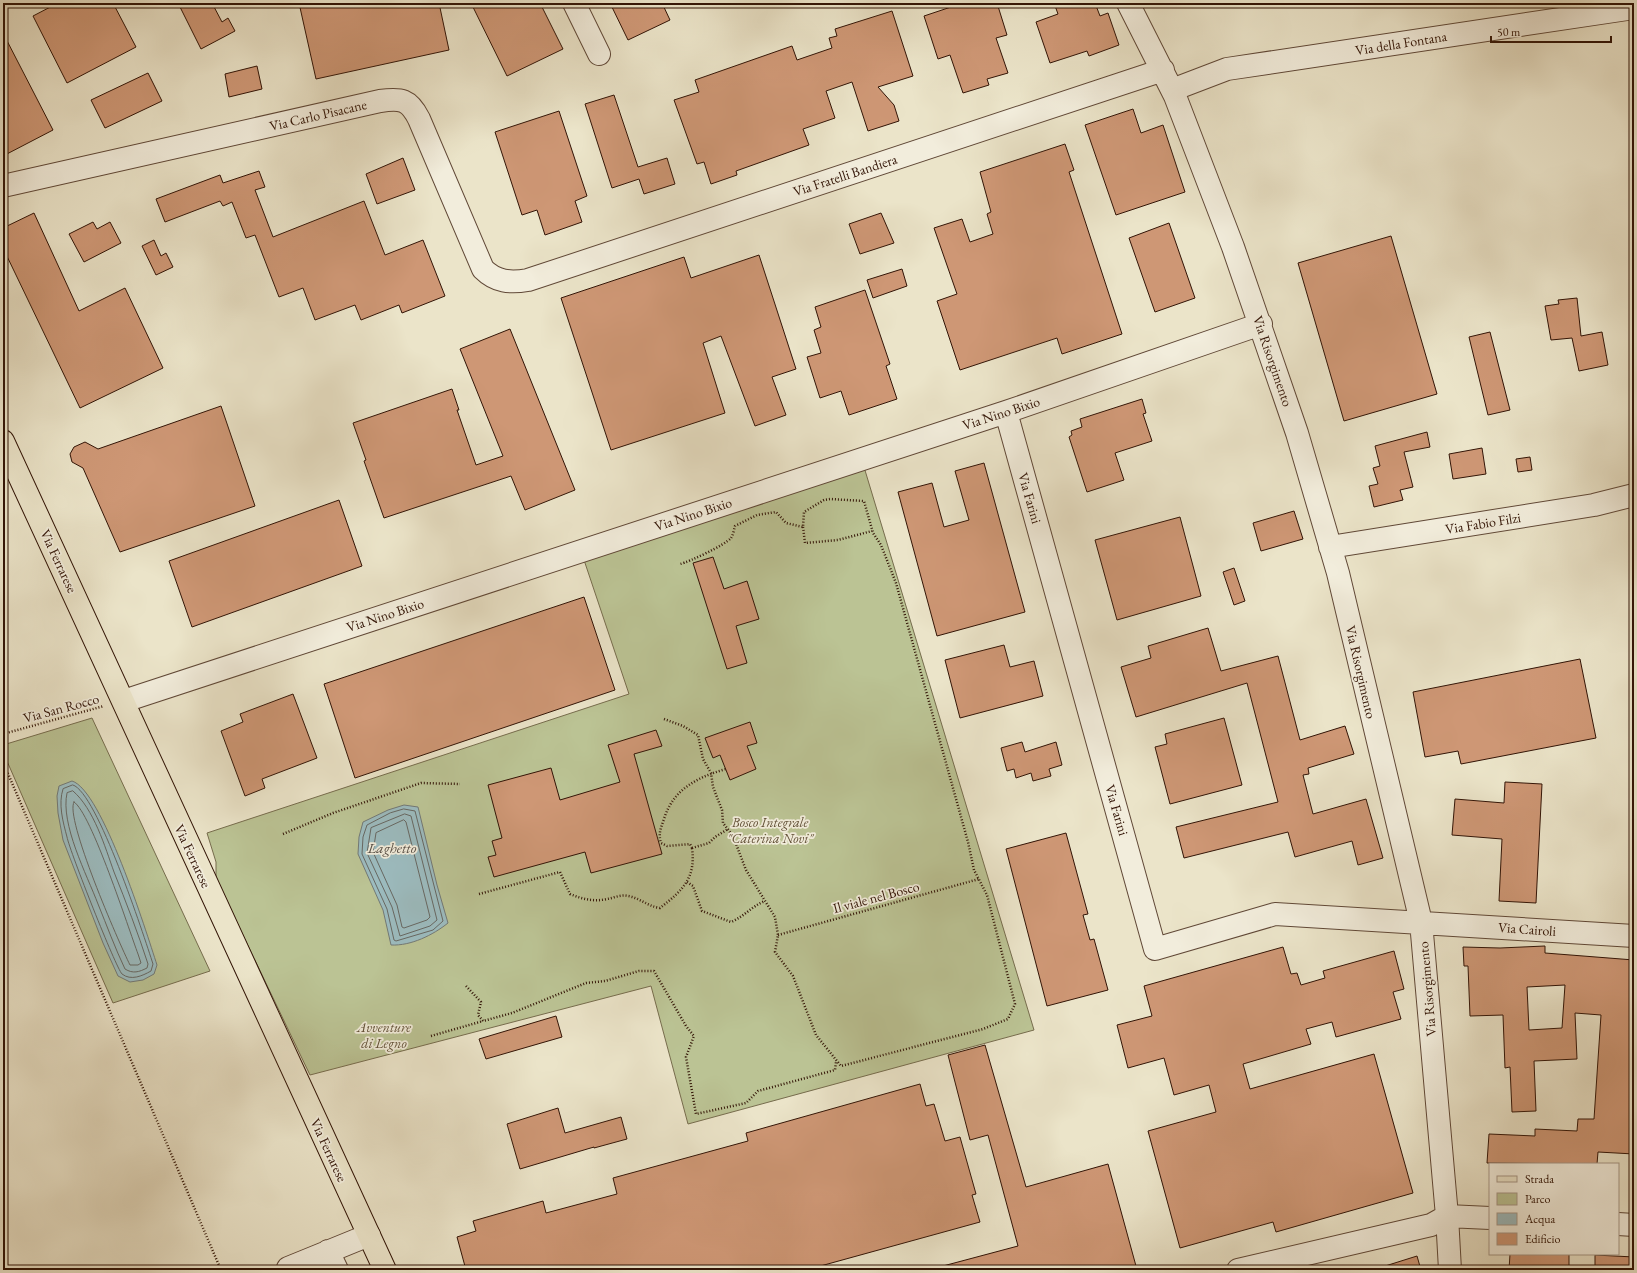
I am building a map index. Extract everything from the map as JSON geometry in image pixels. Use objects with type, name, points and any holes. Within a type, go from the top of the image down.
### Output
[{"type":"main road","name":"Via Ferrarese","points":[[3,441],[385,1270]]},
{"type":"street","points":[[574,3],[599,54]]},
{"type":"street","name":"Via Risorgimento","points":[[1128,3],[1163,70],[1173,93],[1261,324],[1297,433],[1330,547],[1421,922],[1448,1216],[1450,1270]]},
{"type":"street","name":"Via della Fontana","points":[[1173,93],[1227,69],[1634,8]]},
{"type":"street","name":"Via Fratelli Bandiera","points":[[528,280],[1163,70]]},
{"type":"street","name":"Via Carlo Pisacane","points":[[3,186],[380,101],[399,100],[412,107],[419,119],[483,269],[495,279],[516,282],[528,280]]},
{"type":"street","name":"Via Nino Bixio","points":[[124,701],[1006,412],[1261,324]]},
{"type":"street","name":"Via Farini","points":[[1006,412],[1155,949],[1275,914],[1421,922]]},
{"type":"street","name":"Via Fabio Filzi","points":[[1330,547],[1594,505],[1634,495]]},
{"type":"street","name":"Via Cairoli","points":[[1421,922],[1634,936]]},
{"type":"street","points":[[1238,1270],[1431,1224],[1448,1216],[1489,1218]]},
{"type":"street","points":[[1619,1224],[1634,1225]]},
{"type":"street","points":[[288,1268],[328,1250],[369,1235]]},
{"type":"street","points":[[328,1250],[337,1270]]},
{"type":"path","points":[[664,719],[683,726],[698,735],[703,759],[711,773],[713,786],[722,810],[723,823],[734,836],[746,870],[775,917],[778,935],[775,952],[793,976],[816,1035],[840,1066],[983,1029],[1008,1019],[1015,1004],[987,895],[974,870],[968,842],[896,584],[881,545],[872,531],[864,501],[847,499],[824,500],[804,512],[803,527],[805,542],[838,540],[872,531]]},
{"type":"path","points":[[680,564],[690,562],[726,542],[732,537],[735,526],[757,515],[776,512],[786,524],[803,527]]},
{"type":"path","name":"Via San Rocco","points":[[3,734],[124,701]]},
{"type":"path","points":[[3,762],[221,1270]]},
{"type":"path","points":[[479,894],[560,872],[570,894],[582,899],[597,901],[619,896],[629,896],[644,902],[649,906],[660,908],[682,890],[692,870],[692,848],[690,844],[667,846],[661,843],[658,834],[665,815],[678,793],[690,782],[711,773],[726,769]]},
{"type":"path","points":[[283,834],[333,813],[421,784],[460,784]]},
{"type":"path","points":[[692,848],[709,843],[714,837],[728,829]]},
{"type":"path","name":"Il viale nel Bosco","points":[[778,935],[979,879]]},
{"type":"path","points":[[687,882],[693,886],[702,911],[731,922],[744,916],[755,905],[765,901]]},
{"type":"path","points":[[431,1036],[512,1013],[586,983],[605,981],[639,971],[654,971],[686,1026],[694,1036],[686,1057],[696,1114],[746,1103],[758,1091],[835,1070],[836,1062]]},
{"type":"path","points":[[466,986],[481,1002],[478,1015],[483,1021]]},
{"type":"green space","name":"Bosco Integrale \"Caterina Novi\"","points":[[864,467],[1034,1030],[688,1124],[651,986],[310,1075],[216,879],[216,862],[207,833],[629,694],[583,557]]},
{"type":"green space","points":[[92,718],[210,971],[113,1003],[3,752],[3,745]]},
{"type":"water","points":[[72,781],[84,790],[96,809],[109,834],[133,894],[157,965],[154,974],[143,980],[130,982],[118,976],[103,943],[63,840],[58,813],[57,796],[59,786]]},
{"type":"water","name":"Laghetto","points":[[404,805],[418,807],[448,923],[436,932],[414,942],[391,945],[383,910],[358,854],[359,837],[363,822],[388,810]]},
{"type":"building","points":[[58,3],[113,3],[136,47],[67,83],[33,16]]},
{"type":"building","points":[[178,3],[212,3],[222,22],[228,18],[235,31],[201,49]]},
{"type":"building","points":[[299,3],[439,3],[449,50],[316,79]]},
{"type":"building","points":[[471,3],[540,3],[563,49],[507,76]]},
{"type":"building","points":[[610,3],[662,3],[670,20],[628,40]]},
{"type":"building","points":[[963,3],[997,3],[1007,35],[996,38],[1008,73],[987,79],[989,85],[963,93],[950,55],[938,59],[924,16]]},
{"type":"building","points":[[1054,3],[1095,3],[1100,16],[1108,13],[1119,45],[1089,56],[1087,51],[1050,63],[1036,22],[1058,14]]},
{"type":"building","points":[[892,11],[913,76],[878,87],[894,105],[899,121],[868,131],[852,82],[826,91],[835,118],[803,129],[809,145],[736,171],[737,175],[711,184],[704,162],[697,164],[674,100],[699,92],[695,80],[792,46],[797,60],[832,48],[829,38],[837,36],[835,29]]},
{"type":"building","points":[[3,33],[53,130],[3,156]]},
{"type":"building","points":[[257,66],[262,89],[229,97],[225,74]]},
{"type":"building","points":[[148,73],[162,101],[105,128],[91,100]]},
{"type":"building","points":[[614,95],[638,167],[667,158],[675,184],[644,194],[639,179],[612,188],[585,104]]},
{"type":"building","points":[[1133,109],[1141,133],[1163,125],[1185,192],[1116,215],[1085,125]]},
{"type":"building","points":[[559,111],[587,196],[575,201],[582,222],[545,235],[537,210],[522,215],[495,132]]},
{"type":"building","points":[[1065,144],[1074,170],[1069,172],[1122,334],[1062,354],[1057,338],[960,370],[937,301],[957,294],[934,228],[962,219],[970,242],[993,234],[987,214],[991,212],[980,172]]},
{"type":"building","points":[[403,158],[415,190],[377,204],[366,174]]},
{"type":"building","points":[[259,171],[265,187],[255,190],[273,237],[364,201],[385,255],[423,240],[445,296],[402,313],[399,305],[361,320],[355,305],[315,320],[303,288],[279,297],[255,235],[246,238],[232,202],[223,206],[220,201],[165,222],[156,199],[220,175],[223,183]]},
{"type":"building","points":[[34,213],[79,311],[125,288],[163,368],[80,408],[3,248],[3,228]]},
{"type":"building","points":[[881,213],[894,243],[860,254],[849,224]]},
{"type":"building","points":[[93,222],[97,229],[110,222],[121,243],[84,262],[69,234]]},
{"type":"building","points":[[1169,223],[1195,298],[1155,312],[1129,238]]},
{"type":"building","points":[[1391,236],[1437,394],[1344,421],[1298,263]]},
{"type":"building","points":[[154,240],[161,256],[166,253],[173,267],[156,275],[142,246]]},
{"type":"building","points":[[759,255],[796,369],[772,377],[786,415],[755,426],[721,336],[703,343],[725,413],[611,450],[561,298],[684,257],[691,278]]},
{"type":"building","points":[[902,269],[907,286],[873,298],[867,280]]},
{"type":"building","points":[[865,290],[890,364],[886,366],[897,399],[849,415],[841,391],[820,398],[807,357],[821,353],[814,330],[821,327],[815,307]]},
{"type":"building","points":[[1577,298],[1581,336],[1602,332],[1608,365],[1579,371],[1572,338],[1551,340],[1545,306],[1559,304],[1558,300]]},
{"type":"building","points":[[510,329],[575,490],[525,510],[511,476],[384,518],[364,461],[366,460],[353,423],[452,389],[459,410],[457,410],[476,465],[503,456],[460,349]]},
{"type":"building","points":[[1490,332],[1510,410],[1488,415],[1469,337]]},
{"type":"building","points":[[1142,399],[1146,413],[1143,414],[1152,441],[1115,453],[1124,480],[1087,492],[1069,437],[1072,435],[1071,431],[1082,427],[1080,419]]},
{"type":"building","points":[[221,406],[255,506],[120,552],[83,468],[72,462],[70,454],[74,447],[85,442],[98,449]]},
{"type":"building","points":[[1427,432],[1430,447],[1404,452],[1413,487],[1400,490],[1403,500],[1374,507],[1369,486],[1378,484],[1373,468],[1380,466],[1375,446]]},
{"type":"building","points":[[1482,448],[1486,474],[1453,479],[1449,454]]},
{"type":"building","points":[[1530,457],[1532,470],[1518,472],[1516,459]]},
{"type":"building","points":[[984,463],[1025,612],[937,636],[898,492],[932,483],[944,527],[969,520],[955,471]]},
{"type":"building","points":[[339,500],[362,566],[192,627],[169,561]]},
{"type":"building","points":[[1294,511],[1303,539],[1261,551],[1253,523]]},
{"type":"building","points":[[1180,517],[1201,596],[1117,620],[1095,540]]},
{"type":"building","points":[[713,557],[724,589],[747,581],[759,619],[736,626],[747,663],[727,669],[693,563]]},
{"type":"building","points":[[1234,568],[1245,601],[1234,605],[1223,572]]},
{"type":"building","points":[[584,597],[615,690],[355,778],[324,684]]},
{"type":"building","points":[[1208,628],[1221,671],[1278,656],[1300,740],[1345,726],[1354,754],[1308,768],[1309,774],[1303,775],[1313,814],[1366,799],[1383,858],[1358,865],[1352,841],[1295,857],[1288,832],[1184,858],[1176,827],[1278,802],[1247,683],[1136,717],[1121,667],[1151,658],[1148,646]]},
{"type":"building","points":[[1004,645],[1010,667],[1034,661],[1043,696],[960,718],[945,660]]},
{"type":"building","points":[[1580,659],[1596,738],[1461,764],[1458,751],[1425,757],[1413,692]]},
{"type":"building","points":[[293,694],[317,758],[262,779],[265,788],[245,796],[221,731],[243,722],[240,714]]},
{"type":"building","points":[[1224,718],[1242,785],[1170,804],[1155,747],[1167,744],[1165,734]]},
{"type":"building","points":[[750,722],[757,743],[747,746],[756,769],[730,780],[720,755],[713,758],[705,738]]},
{"type":"building","points":[[656,730],[662,746],[634,754],[662,854],[591,873],[585,852],[494,877],[488,857],[496,855],[492,841],[502,838],[488,785],[551,768],[560,800],[620,782],[608,745]]},
{"type":"building","points":[[1022,742],[1025,752],[1056,742],[1062,765],[1049,769],[1051,776],[1033,781],[1031,773],[1016,778],[1014,769],[1007,771],[1001,748]]},
{"type":"building","points":[[1505,782],[1542,784],[1536,903],[1499,901],[1502,839],[1452,835],[1455,799],[1504,803]]},
{"type":"building","points":[[1066,833],[1088,914],[1083,915],[1090,940],[1094,939],[1108,990],[1047,1006],[1006,849]]},
{"type":"building","points":[[1545,946],[1545,953],[1634,960],[1634,1154],[1598,1152],[1597,1163],[1487,1163],[1489,1134],[1535,1136],[1535,1129],[1577,1131],[1578,1119],[1594,1119],[1601,1015],[1575,1013],[1577,1059],[1534,1061],[1536,1111],[1512,1112],[1510,1067],[1505,1068],[1503,1015],[1470,1016],[1468,966],[1464,966],[1463,947],[1500,948]],"holes":[[[1565,985],[1562,1028],[1529,1030],[1527,987]]]},
{"type":"building","points":[[1283,947],[1291,974],[1297,973],[1301,985],[1325,978],[1323,971],[1394,951],[1404,989],[1393,992],[1401,1019],[1336,1037],[1332,1022],[1306,1029],[1311,1044],[1243,1064],[1250,1089],[1374,1054],[1413,1193],[1276,1232],[1273,1222],[1180,1248],[1148,1131],[1216,1112],[1209,1085],[1174,1095],[1164,1058],[1128,1068],[1117,1025],[1152,1016],[1144,986]]},
{"type":"building","points":[[556,1016],[562,1037],[486,1059],[479,1039]]},
{"type":"building","points":[[985,1045],[1026,1187],[1108,1164],[1136,1266],[1122,1270],[944,1270],[943,1266],[1018,1246],[988,1135],[970,1140],[948,1055]]},
{"type":"building","points":[[920,1084],[926,1106],[934,1104],[945,1141],[960,1137],[976,1194],[972,1195],[980,1222],[806,1270],[466,1270],[457,1237],[476,1231],[473,1221],[543,1201],[546,1213],[617,1194],[613,1178],[748,1141],[746,1133]]},
{"type":"building","points":[[558,1108],[565,1133],[621,1117],[627,1139],[594,1147],[520,1169],[507,1124]]},
{"type":"building","points":[[1510,1255],[1569,1255],[1569,1270],[1509,1270]]},
{"type":"building","points":[[1595,1255],[1634,1257],[1634,1270],[1595,1270]]},
{"type":"building","points":[[1417,1256],[1421,1270],[1383,1270],[1382,1267]]},
{"type":"park label","name":"Avventure di Legno","points":[[384,1036]]}]
